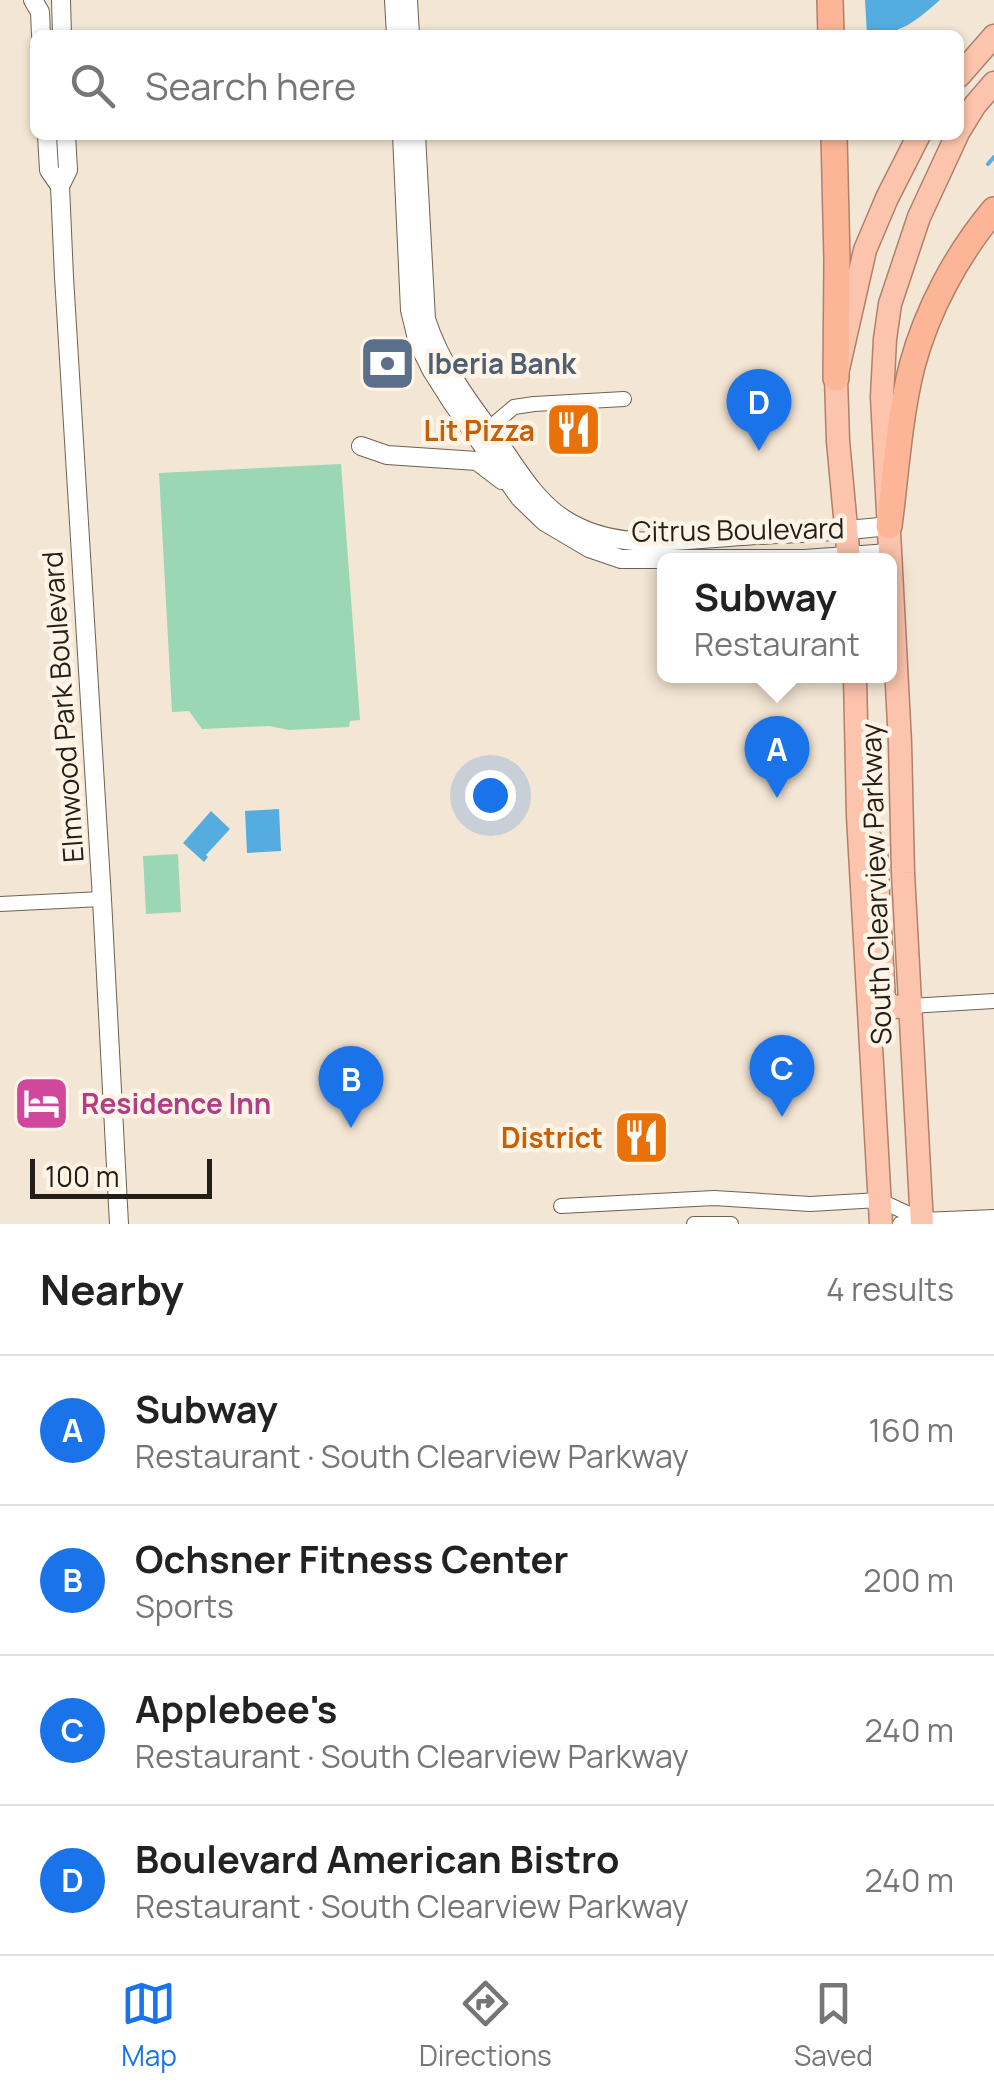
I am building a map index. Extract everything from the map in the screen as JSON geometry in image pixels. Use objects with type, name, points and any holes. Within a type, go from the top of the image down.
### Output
[{"type":"highway","points":[[830,0],[831,30]]},
{"type":"highway","points":[[964,70],[994,36]]},
{"type":"highway","name":"South Clearview Parkway","points":[[964,123],[994,83]]},
{"type":"highway","points":[[834,140],[838,442],[849,553]]},
{"type":"highway","points":[[836,378],[864,250],[917,140]]},
{"type":"highway","name":"South Clearview Parkway","points":[[890,553],[882,397],[890,304],[919,216],[955,140]]},
{"type":"highway","points":[[889,526],[913,362],[959,258],[994,210]]},
{"type":"highway","name":"South Clearview Parkway","points":[[855,683],[858,816],[881,1224]]},
{"type":"highway","name":"South Clearview Parkway","points":[[896,683],[915,1223]]},
{"type":"highway","points":[[858,816],[876,849],[884,1000],[893,1007],[910,1006]]},
{"type":"street","points":[[33,0],[40,12],[41,30]]},
{"type":"street","points":[[52,0],[61,30]]},
{"type":"street","points":[[61,0],[62,30]]},
{"type":"street","points":[[394,0],[396,30]]},
{"type":"street","points":[[408,0],[410,30]]},
{"type":"street","name":"Elmwood Park Boulevard","points":[[47,140],[49,170],[60,186]]},
{"type":"street","name":"Elmwood Park Boulevard","points":[[66,140],[68,170],[60,186],[119,1224]]},
{"type":"street","name":"Citrus Boulevard","points":[[402,140],[410,310],[418,343],[432,371],[515,491],[545,522],[571,540],[621,559],[657,559]]},
{"type":"street","name":"Citrus Boulevard","points":[[416,140],[426,318],[435,346],[488,429],[533,490],[560,518],[592,535],[651,543],[889,526]]},
{"type":"street","points":[[488,429],[514,407],[624,399]]},
{"type":"street","points":[[360,446],[388,455],[477,461],[515,491]]},
{"type":"street","points":[[0,904],[102,899]]},
{"type":"street","points":[[910,1006],[994,1001]]},
{"type":"street","points":[[561,1206],[714,1198],[810,1204],[878,1200],[915,1223],[994,1217]]},
{"type":"street","points":[[694,1224],[731,1224]]},
{"type":"green space","points":[[341,464],[360,720],[350,721],[349,727],[202,729],[189,711],[172,712],[159,473]]},
{"type":"green space","points":[[178,854],[181,912],[146,914],[143,856]]},
{"type":"water","points":[[865,0],[940,0],[907,25],[894,30],[867,30]]},
{"type":"water","points":[[279,809],[281,851],[247,853],[245,811]]},
{"type":"water","points":[[211,811],[230,829],[204,862],[183,843]]},
{"type":"waterway","points":[[988,164],[994,157]]},
{"type":"place","name":"Iberia Bank","points":[[388,363]]},
{"type":"place","name":"Lit Pizza","points":[[574,430]]},
{"type":"place","name":"Boulevard American Bistro","points":[[759,451]]},
{"type":"place","name":"Subway","points":[[777,798]]},
{"type":"place","name":"Residence Inn","points":[[42,1103]]},
{"type":"place","name":"Applebee's","points":[[782,1117]]},
{"type":"place","name":"Ochsner Fitness Center","points":[[351,1128]]},
{"type":"place","name":"District","points":[[642,1137]]}]
